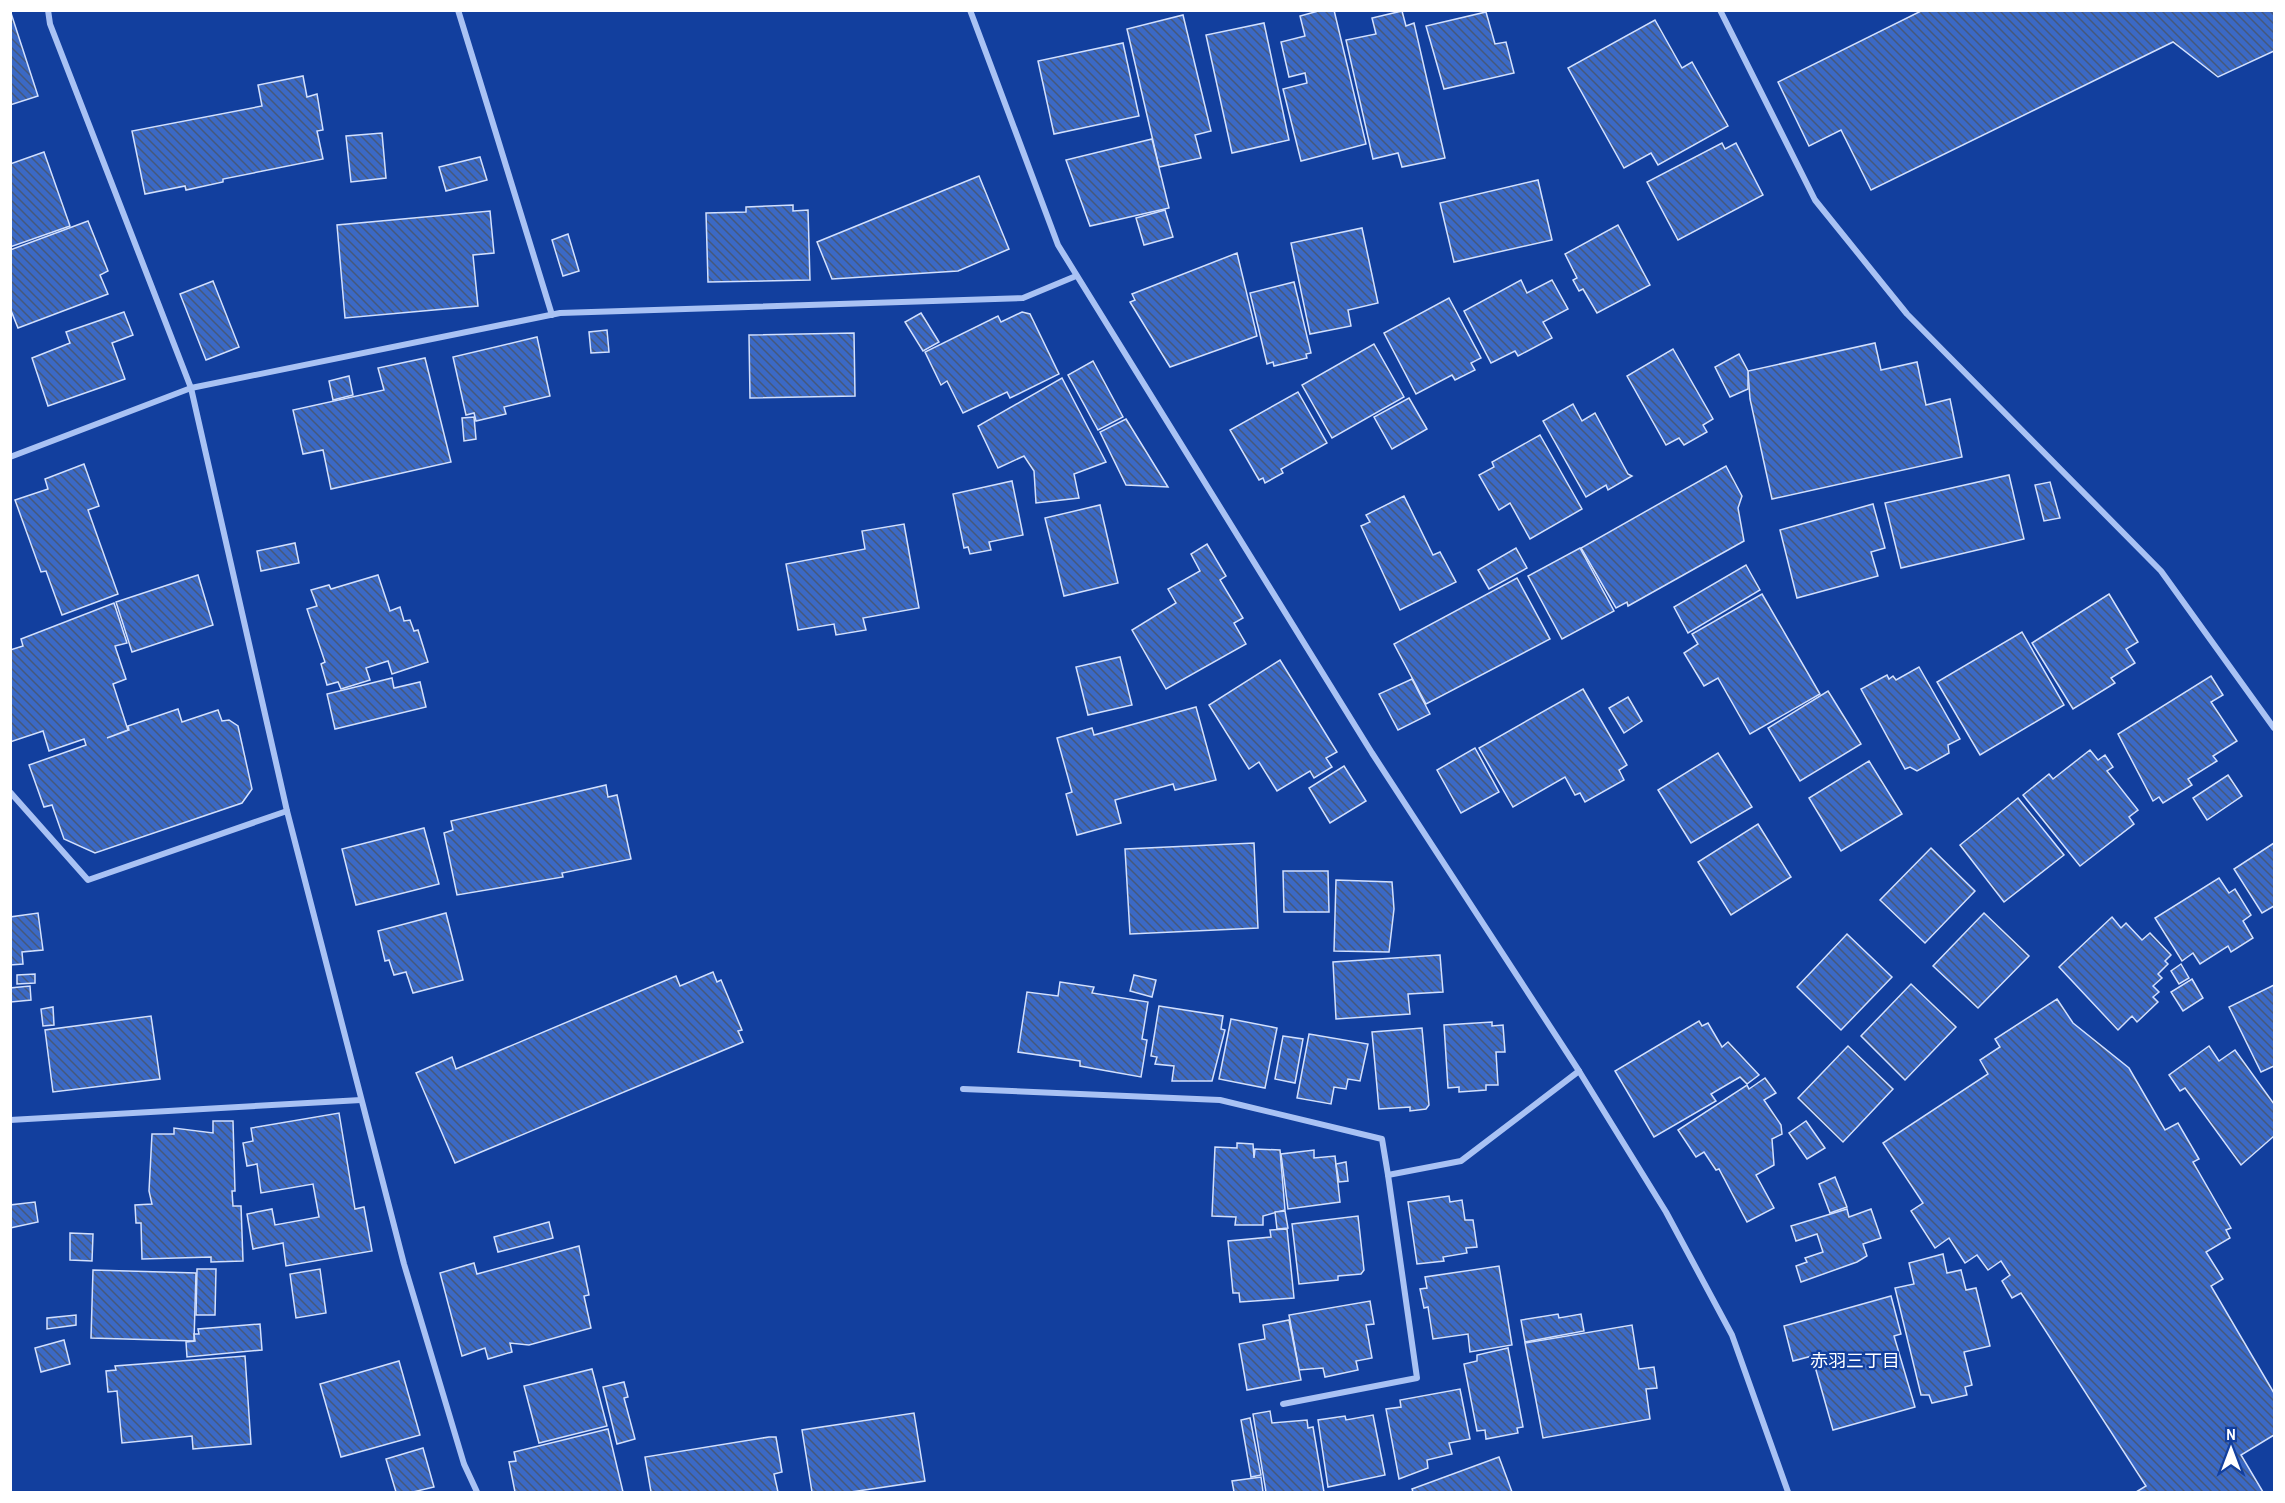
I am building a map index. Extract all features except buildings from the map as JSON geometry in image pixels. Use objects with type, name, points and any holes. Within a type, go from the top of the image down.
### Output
[{"type":"street","points":[[48,10],[51,24],[191,388],[287,811],[361,1100],[404,1264],[464,1464],[477,1492]]},
{"type":"street","points":[[458,10],[552,315]]},
{"type":"street","points":[[970,10],[1058,245],[1372,753],[1579,1071],[1666,1212],[1732,1335],[1788,1492]]},
{"type":"street","points":[[1720,10],[1815,200],[1907,314],[2161,571],[2274,728]]},
{"type":"street","points":[[10,457],[191,388],[552,315],[1023,298],[1076,276]]},
{"type":"street","points":[[10,792],[88,880],[287,811]]},
{"type":"street","points":[[1388,1175],[1461,1161],[1579,1071]]},
{"type":"street","points":[[963,1089],[1220,1100],[1382,1138],[1417,1378],[1282,1404]]},
{"type":"street","points":[[10,1120],[361,1100]]},
{"type":"district","name":"赤羽三丁目","points":[[1855,1361]]}]
